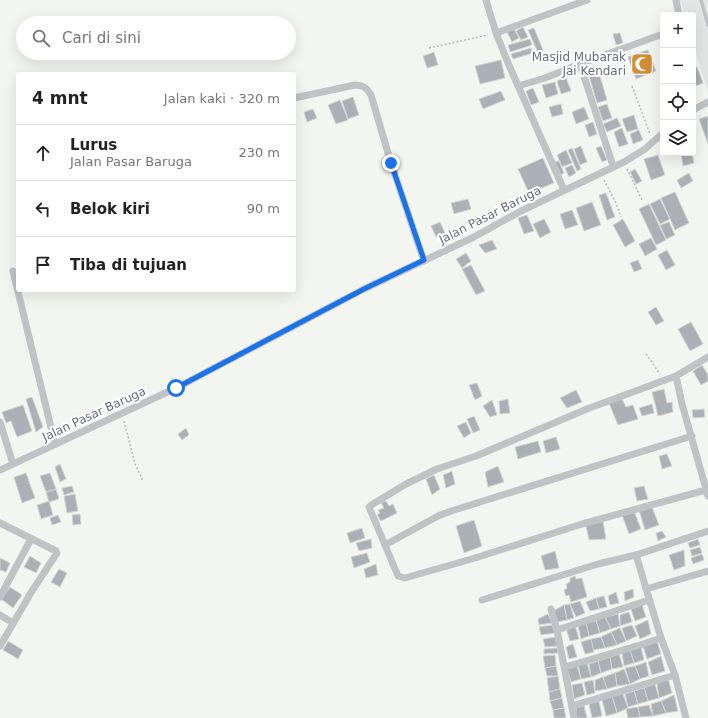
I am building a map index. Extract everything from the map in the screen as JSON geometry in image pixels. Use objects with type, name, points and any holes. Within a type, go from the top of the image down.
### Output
[{"type":"street","points":[[486,0],[496,33],[564,190]]},
{"type":"street","points":[[496,33],[587,0]]},
{"type":"street","points":[[676,0],[678,12]]},
{"type":"street","points":[[518,86],[544,78],[660,35]]},
{"type":"street","points":[[580,64],[613,166]]},
{"type":"street","points":[[296,98],[355,85],[361,85],[368,90],[371,95],[397,182],[424,260]]},
{"type":"street","points":[[696,108],[708,102]]},
{"type":"street","name":"Jalan Pasar Baruga","points":[[0,470],[176,388],[364,289],[613,166],[624,162],[645,149],[660,136]]},
{"type":"street","points":[[13,271],[16,283]]},
{"type":"street","points":[[18,292],[55,444]]},
{"type":"street","points":[[676,376],[707,493],[582,524],[475,558],[405,578],[398,576],[370,507],[373,504],[406,484],[437,469],[476,456],[587,409],[665,381],[708,357]]},
{"type":"street","points":[[0,422],[13,464]]},
{"type":"street","points":[[385,545],[450,511],[692,436]]},
{"type":"street","points":[[0,523],[56,551],[57,553],[0,646]]},
{"type":"street","points":[[482,600],[598,564],[636,555],[708,531]]},
{"type":"street","points":[[0,597],[31,539]]},
{"type":"street","points":[[636,555],[661,638],[675,675],[686,718]]},
{"type":"street","points":[[646,589],[708,571]]},
{"type":"street","points":[[557,630],[649,600]]},
{"type":"street","points":[[551,609],[557,630],[574,718]]},
{"type":"street","points":[[0,616],[13,623]]},
{"type":"street","points":[[564,667],[633,648],[661,638]]},
{"type":"street","points":[[572,706],[675,675]]},
{"type":"lane","points":[[701,0],[708,26]]},
{"type":"path","points":[[429,48],[496,33]]},
{"type":"path","points":[[632,86],[653,142]]},
{"type":"path","points":[[624,162],[642,200]]},
{"type":"path","points":[[600,173],[616,203],[621,217]]},
{"type":"path","points":[[646,354],[665,381]]},
{"type":"path","points":[[122,413],[135,464],[143,481]]},
{"type":"shaded area","points":[[680,0],[708,0],[708,92],[696,53],[696,12],[684,12]]},
{"type":"building","points":[[523,27],[528,37],[521,40],[516,31]]},
{"type":"building","points":[[534,28],[543,50],[538,53],[528,30]]},
{"type":"building","points":[[514,29],[519,38],[512,42],[507,32]]},
{"type":"building","points":[[620,33],[623,43],[616,45],[613,34]]},
{"type":"building","points":[[530,39],[532,45],[510,52],[508,45]]},
{"type":"building","points":[[531,48],[533,53],[513,59],[511,54]]},
{"type":"building","name":"Masjid Mubarak Jai Kendari","points":[[648,50],[656,71],[636,79],[628,57]]},
{"type":"building","points":[[434,52],[438,65],[427,68],[423,56]]},
{"type":"building","points":[[501,60],[505,78],[480,84],[475,66]]},
{"type":"building","points":[[597,66],[607,100],[597,103],[587,69]]},
{"type":"building","points":[[696,68],[703,83],[696,86],[696,84]]},
{"type":"building","points":[[566,77],[571,91],[561,94],[557,81]]},
{"type":"building","points":[[555,82],[558,94],[546,98],[542,85]]},
{"type":"building","points":[[533,88],[539,102],[531,105],[526,91]]},
{"type":"building","points":[[501,91],[505,100],[483,109],[479,99]]},
{"type":"building","points":[[353,97],[359,115],[348,119],[342,101]]},
{"type":"building","points":[[340,100],[348,120],[336,124],[328,105]]},
{"type":"building","points":[[561,104],[563,114],[552,117],[549,107]]},
{"type":"building","points":[[607,104],[612,118],[603,121],[598,107]]},
{"type":"building","points":[[584,107],[589,119],[576,124],[572,112]]},
{"type":"building","points":[[313,109],[317,118],[307,122],[304,112]]},
{"type":"building","points":[[634,115],[638,129],[627,132],[622,119]]},
{"type":"building","points":[[708,116],[708,144],[699,119]]},
{"type":"building","points":[[617,118],[621,126],[607,132],[603,124]]},
{"type":"building","points":[[593,122],[597,134],[589,137],[585,125]]},
{"type":"building","points":[[622,128],[628,144],[619,147],[614,132]]},
{"type":"building","points":[[639,130],[643,140],[633,144],[630,134]]},
{"type":"building","points":[[581,146],[587,162],[580,165],[574,149]]},
{"type":"building","points":[[601,146],[607,160],[602,162],[596,148]]},
{"type":"building","points":[[572,148],[581,169],[577,171],[568,150]]},
{"type":"building","points":[[566,150],[572,163],[562,167],[557,155]]},
{"type":"building","points":[[658,155],[665,175],[651,180],[644,159]]},
{"type":"building","points":[[681,156],[693,156],[694,163],[683,166]]},
{"type":"building","points":[[543,158],[554,183],[529,193],[518,169]]},
{"type":"building","points":[[559,161],[564,173],[561,175],[555,162]]},
{"type":"building","points":[[572,165],[576,173],[569,177],[565,168]]},
{"type":"building","points":[[635,169],[642,181],[636,184],[630,172]]},
{"type":"building","points":[[689,173],[693,181],[681,188],[677,180]]},
{"type":"building","points":[[675,192],[689,223],[675,230],[661,198]]},
{"type":"building","points":[[606,193],[615,217],[607,220],[599,195]]},
{"type":"building","points":[[468,199],[471,209],[454,214],[451,203]]},
{"type":"building","points":[[660,199],[670,219],[660,224],[650,204]]},
{"type":"building","points":[[592,202],[601,225],[584,231],[576,208]]},
{"type":"building","points":[[649,204],[666,240],[656,245],[639,209]]},
{"type":"building","points":[[572,210],[578,225],[565,229],[560,214]]},
{"type":"building","points":[[527,215],[534,231],[524,234],[518,218]]},
{"type":"building","points":[[544,219],[551,232],[540,238],[533,224]]},
{"type":"building","points":[[623,219],[635,241],[625,247],[613,225]]},
{"type":"building","points":[[440,222],[445,233],[436,237],[431,226]]},
{"type":"building","points":[[669,222],[675,235],[666,239],[660,225]]},
{"type":"building","points":[[651,238],[657,249],[645,256],[639,244]]},
{"type":"building","points":[[492,240],[497,249],[485,253],[479,245]]},
{"type":"building","points":[[667,250],[675,265],[666,270],[658,255]]},
{"type":"building","points":[[466,253],[471,261],[462,268],[456,259]]},
{"type":"building","points":[[638,260],[642,269],[634,272],[630,263]]},
{"type":"building","points":[[471,265],[485,291],[476,295],[462,269]]},
{"type":"building","points":[[656,307],[664,321],[656,325],[648,312]]},
{"type":"building","points":[[691,322],[703,344],[690,351],[678,329]]},
{"type":"building","points":[[702,365],[708,375],[708,381],[701,385],[693,371]]},
{"type":"building","points":[[477,383],[482,396],[475,400],[469,385]]},
{"type":"building","points":[[664,389],[667,403],[672,402],[673,412],[658,416],[652,392]]},
{"type":"building","points":[[576,390],[582,402],[567,408],[560,398]]},
{"type":"building","points":[[32,397],[43,427],[36,432],[26,399]]},
{"type":"building","points":[[508,399],[510,413],[500,414],[499,401]]},
{"type":"building","points":[[622,399],[626,407],[633,405],[638,419],[618,425],[609,403]]},
{"type":"building","points":[[492,400],[497,415],[490,417],[483,406]]},
{"type":"building","points":[[652,404],[654,413],[642,416],[639,408]]},
{"type":"building","points":[[23,405],[32,431],[17,437],[11,421],[6,423],[2,412]]},
{"type":"building","points":[[704,409],[705,417],[693,418],[692,410]]},
{"type":"building","points":[[474,416],[480,430],[473,433],[467,419]]},
{"type":"building","points":[[466,422],[471,433],[464,438],[457,426]]},
{"type":"building","points":[[186,428],[189,435],[182,440],[178,434]]},
{"type":"building","points":[[556,437],[560,449],[546,453],[543,441]]},
{"type":"building","points":[[538,441],[541,452],[518,459],[515,447]]},
{"type":"building","points":[[667,454],[672,466],[662,469],[659,456]]},
{"type":"building","points":[[60,464],[66,479],[60,482],[55,467]]},
{"type":"building","points":[[498,466],[504,482],[488,487],[485,472]]},
{"type":"building","points":[[452,471],[455,484],[446,488],[443,475]]},
{"type":"building","points":[[26,473],[35,498],[22,503],[14,477]]},
{"type":"building","points":[[50,473],[56,489],[46,492],[40,476]]},
{"type":"building","points":[[434,475],[440,489],[432,495],[426,479]]},
{"type":"building","points":[[72,486],[74,492],[64,495],[62,488]]},
{"type":"building","points":[[644,486],[648,499],[637,501],[634,488]]},
{"type":"building","points":[[56,489],[59,499],[49,502],[46,492]]},
{"type":"building","points":[[75,494],[78,511],[67,513],[64,496]]},
{"type":"building","points":[[49,501],[53,515],[41,519],[37,505]]},
{"type":"building","points":[[386,501],[389,506],[393,504],[397,513],[381,521],[377,515],[380,513],[378,510],[384,508],[381,503]]},
{"type":"building","points":[[652,507],[659,525],[645,530],[639,510]]},
{"type":"building","points":[[634,511],[641,529],[629,534],[622,515]]},
{"type":"building","points":[[80,514],[81,524],[73,525],[72,515]]},
{"type":"building","points":[[58,515],[61,522],[52,525],[50,518]]},
{"type":"building","points":[[474,520],[482,546],[464,553],[456,526]]},
{"type":"building","points":[[603,521],[606,539],[589,540],[586,526]]},
{"type":"building","points":[[362,528],[365,538],[350,543],[347,533]]},
{"type":"building","points":[[662,531],[666,537],[658,541],[656,533]]},
{"type":"building","points":[[371,539],[372,548],[359,551],[356,543]]},
{"type":"building","points":[[698,539],[700,545],[690,548],[688,543]]},
{"type":"building","points":[[700,547],[702,553],[692,556],[690,550]]},
{"type":"building","points":[[684,550],[685,566],[674,570],[669,555]]},
{"type":"building","points":[[555,551],[559,568],[545,570],[541,556]]},
{"type":"building","points":[[367,553],[370,562],[354,568],[351,557]]},
{"type":"building","points":[[702,554],[704,560],[693,564],[691,558]]},
{"type":"building","points":[[30,556],[41,563],[36,573],[24,567]]},
{"type":"building","points":[[0,558],[10,563],[6,572],[0,570]]},
{"type":"building","points":[[376,564],[378,575],[366,578],[364,569]]},
{"type":"building","points":[[59,569],[67,573],[60,587],[51,582]]},
{"type":"building","points":[[575,576],[576,579],[582,578],[587,597],[571,602],[569,595],[566,596],[564,590],[567,588],[566,584],[570,582],[570,578]]},
{"type":"building","points":[[10,587],[22,595],[13,608],[1,599]]},
{"type":"building","points":[[633,589],[634,597],[625,601],[624,592]]},
{"type":"building","points":[[616,592],[619,603],[610,605],[608,596]]},
{"type":"building","points":[[604,596],[607,607],[599,609],[596,598]]},
{"type":"building","points":[[596,598],[599,609],[590,611],[586,602]]},
{"type":"building","points":[[580,601],[585,613],[576,617],[570,604]]},
{"type":"building","points":[[570,604],[574,618],[567,620],[564,605]]},
{"type":"building","points":[[564,605],[567,620],[557,622],[553,611]]},
{"type":"building","points":[[642,605],[646,617],[635,621],[631,609]]},
{"type":"building","points":[[629,612],[632,622],[620,626],[620,615]]},
{"type":"building","points":[[548,614],[552,623],[539,625],[538,619]]},
{"type":"building","points":[[618,614],[620,626],[611,629],[605,617]]},
{"type":"building","points":[[605,617],[611,629],[600,633],[596,621]]},
{"type":"building","points":[[648,620],[651,634],[640,639],[635,626]]},
{"type":"building","points":[[596,621],[600,633],[589,636],[586,623]]},
{"type":"building","points":[[586,623],[589,636],[581,639],[578,626]]},
{"type":"building","points":[[552,625],[555,633],[541,635],[539,627]]},
{"type":"building","points":[[575,625],[579,639],[570,641],[566,628]]},
{"type":"building","points":[[632,625],[637,636],[626,641],[622,628]]},
{"type":"building","points":[[620,628],[626,641],[617,645],[611,632]]},
{"type":"building","points":[[611,632],[617,645],[605,648],[601,637]]},
{"type":"building","points":[[555,637],[557,646],[545,647],[543,639]]},
{"type":"building","points":[[601,637],[605,648],[593,650],[591,639]]},
{"type":"building","points":[[591,639],[594,652],[585,654],[581,642]]},
{"type":"building","points":[[8,641],[23,650],[18,659],[3,650]]},
{"type":"building","points":[[657,641],[661,654],[647,659],[643,646]]},
{"type":"building","points":[[573,644],[577,657],[569,659],[566,647]]},
{"type":"building","points":[[641,647],[644,660],[634,663],[630,650]]},
{"type":"building","points":[[557,648],[558,653],[544,654],[544,649]]},
{"type":"building","points":[[630,650],[634,663],[624,666],[622,653]]},
{"type":"building","points":[[619,654],[623,667],[612,669],[610,657]]},
{"type":"building","points":[[555,655],[556,666],[545,668],[543,656]]},
{"type":"building","points":[[661,656],[665,671],[652,675],[648,662]]},
{"type":"building","points":[[610,657],[612,669],[601,673],[598,661]]},
{"type":"building","points":[[598,661],[601,673],[591,677],[589,664]]},
{"type":"building","points":[[646,662],[649,676],[640,679],[635,666]]},
{"type":"building","points":[[587,663],[591,677],[581,679],[578,664]]},
{"type":"building","points":[[556,666],[558,676],[547,676],[545,668]]},
{"type":"building","points":[[577,666],[581,679],[571,682],[567,669]]},
{"type":"building","points":[[635,666],[640,679],[630,684],[625,668]]},
{"type":"building","points":[[624,669],[630,684],[617,686],[615,673]]},
{"type":"building","points":[[615,673],[617,686],[607,689],[603,677]]},
{"type":"building","points":[[558,676],[560,689],[549,692],[547,678]]},
{"type":"building","points":[[603,677],[607,689],[595,691],[595,680]]},
{"type":"building","points":[[668,678],[672,693],[659,698],[657,683]]},
{"type":"building","points":[[593,680],[595,693],[587,695],[584,682]]},
{"type":"building","points":[[582,683],[585,695],[574,699],[572,685]]},
{"type":"building","points":[[655,684],[659,698],[648,701],[644,688]]},
{"type":"building","points":[[644,688],[648,701],[638,704],[634,691]]},
{"type":"building","points":[[560,689],[562,698],[550,701],[549,692]]},
{"type":"building","points":[[634,691],[638,704],[628,707],[625,694]]},
{"type":"building","points":[[623,694],[628,708],[617,713],[612,696]]},
{"type":"building","points":[[674,695],[678,711],[666,713],[661,701]]},
{"type":"building","points":[[612,696],[617,713],[606,716],[602,699]]},
{"type":"building","points":[[562,698],[564,708],[553,710],[550,701]]},
{"type":"building","points":[[599,701],[602,716],[592,718],[589,704]]},
{"type":"building","points":[[661,701],[666,713],[653,716],[651,704]]},
{"type":"building","points":[[649,705],[653,716],[640,717],[638,707]]},
{"type":"building","points":[[584,706],[587,718],[576,718],[576,708]]},
{"type":"building","points":[[638,707],[640,717],[628,718],[626,709]]},
{"type":"building","points":[[564,708],[566,718],[554,718],[553,710]]},
{"type":"place","name":"Masjid Mubarak Jai Kendari","points":[[642,64]]},
{"type":"route","points":[[176,388],[296,324],[424,260],[391,163]]}]
